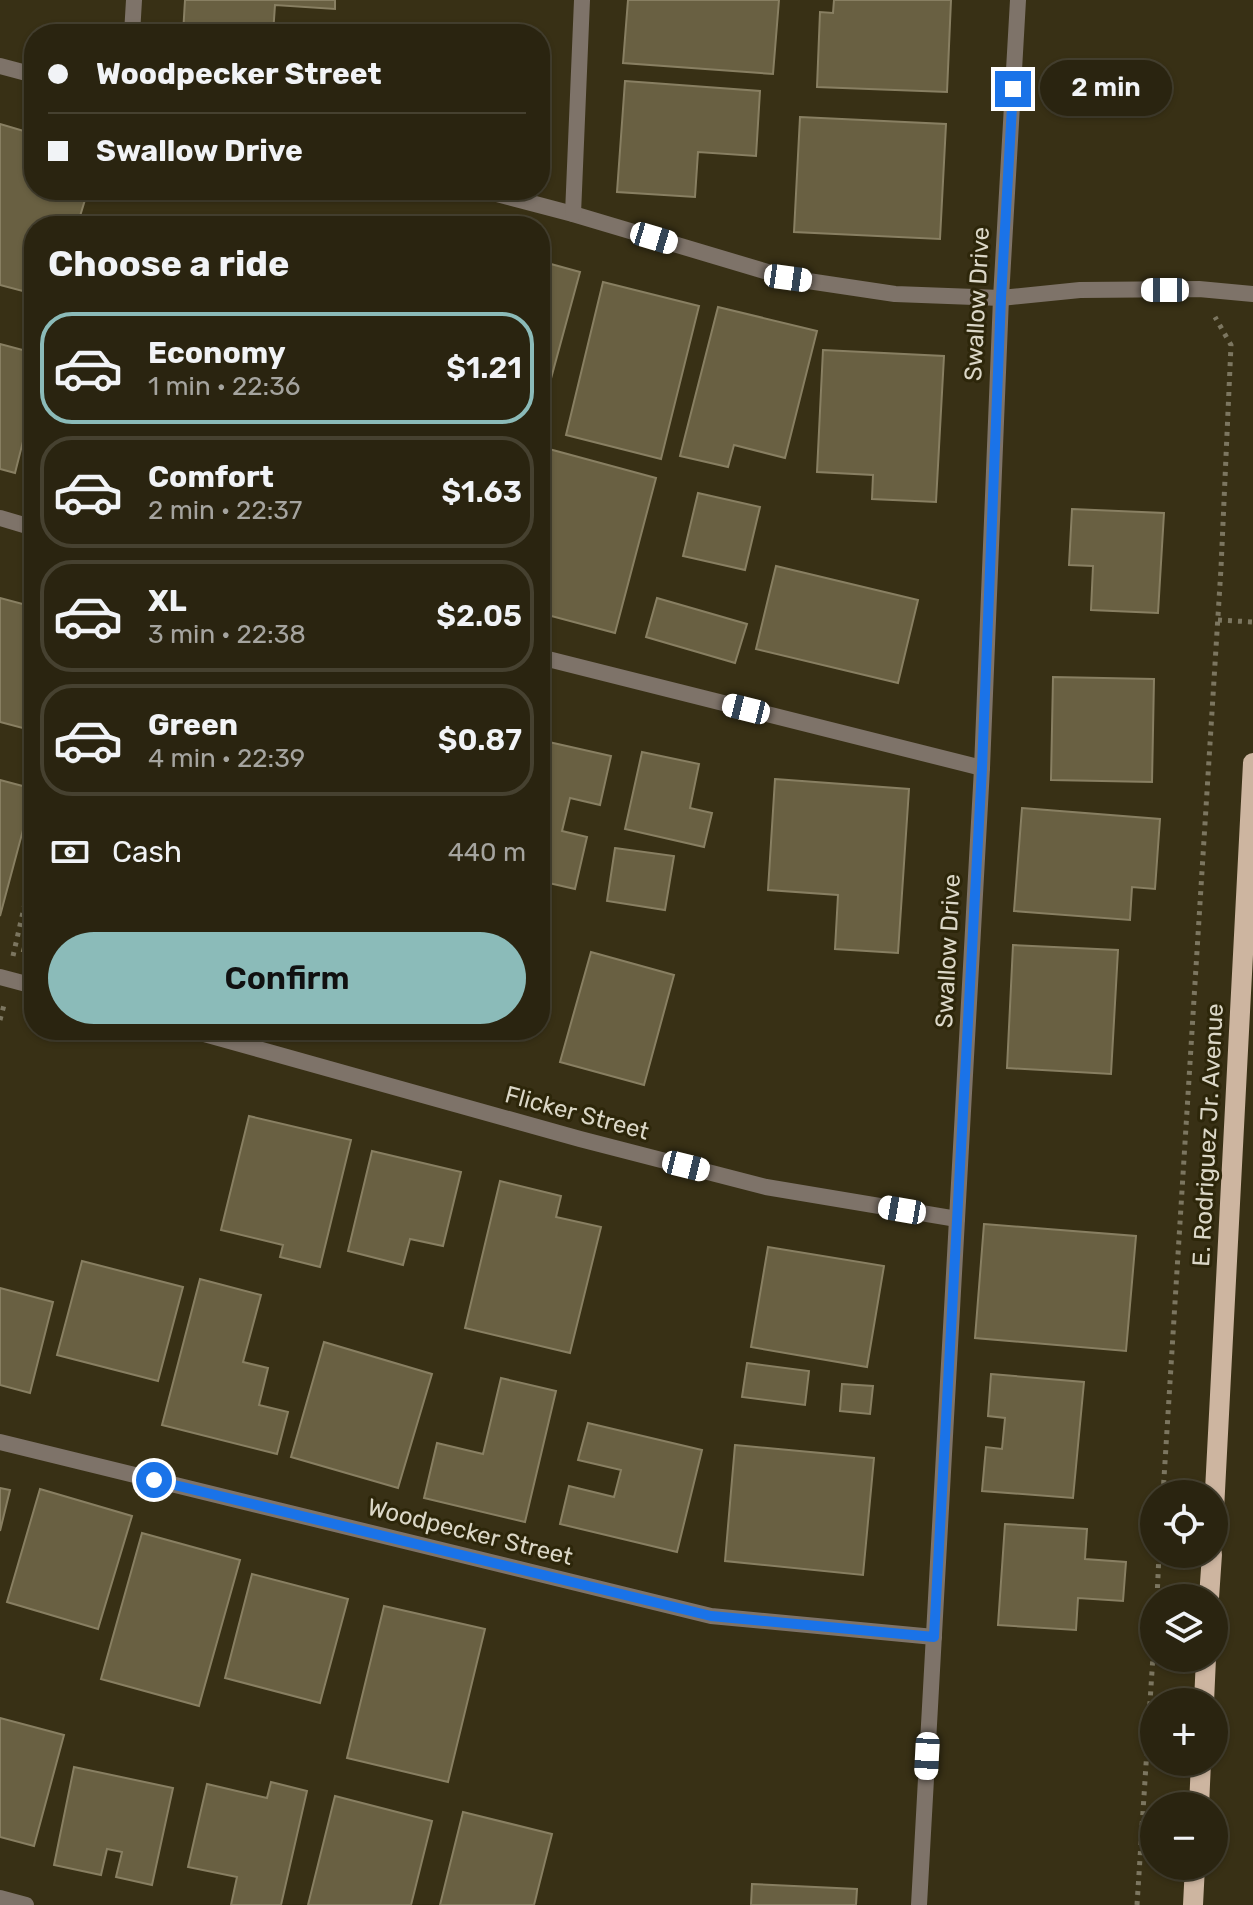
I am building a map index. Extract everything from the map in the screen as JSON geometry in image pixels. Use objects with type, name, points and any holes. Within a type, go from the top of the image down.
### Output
[{"type":"main road","name":"E. Rodriguez Jr. Avenue","points":[[1216,1480],[1253,763]]},
{"type":"main road","points":[[1193,1905],[1194,1880]]},
{"type":"street","points":[[133,24],[134,0]]},
{"type":"street","points":[[573,214],[582,0]]},
{"type":"street","name":"Swallow Drive","points":[[919,1905],[982,768],[1001,298],[1018,0]]},
{"type":"street","points":[[0,66],[24,72]]},
{"type":"street","points":[[520,200],[788,278],[895,294],[1001,298],[1080,290],[1199,289],[1253,294]]},
{"type":"street","points":[[0,518],[24,525]]},
{"type":"street","points":[[550,660],[982,768]]},
{"type":"street","name":"Flicker Street","points":[[226,1040],[580,1139],[766,1187],[957,1219]]},
{"type":"street","name":"Woodpecker Street","points":[[0,1442],[711,1616],[934,1637]]},
{"type":"street","points":[[0,1898],[26,1905]]},
{"type":"path","points":[[1164,1480],[1218,620],[1231,345],[1209,308]]},
{"type":"path","points":[[1218,620],[1253,622]]},
{"type":"path","points":[[0,1020],[5,978],[24,904]]},
{"type":"path","points":[[1137,1905],[1152,1672]]},
{"type":"building","points":[[185,0],[335,0],[335,9],[275,5],[274,24],[184,24]]},
{"type":"building","points":[[628,0],[779,0],[773,74],[623,63]]},
{"type":"building","points":[[834,0],[951,0],[947,92],[817,87],[820,12],[833,13]]},
{"type":"building","points":[[625,81],[760,91],[756,156],[698,152],[695,197],[617,192]]},
{"type":"building","points":[[800,117],[946,124],[940,239],[794,232]]},
{"type":"building","points":[[0,124],[24,131],[24,200],[85,200],[80,216],[24,216],[24,291],[0,285]]},
{"type":"building","points":[[550,264],[580,272],[550,382]]},
{"type":"building","points":[[603,282],[699,306],[661,459],[566,435]]},
{"type":"building","points":[[718,307],[817,331],[785,458],[734,445],[728,467],[680,456]]},
{"type":"building","points":[[0,344],[24,350],[24,437],[15,473],[0,469]]},
{"type":"building","points":[[823,350],[944,356],[936,502],[872,499],[873,475],[817,472]]},
{"type":"building","points":[[550,449],[656,478],[615,633],[550,616]]},
{"type":"building","points":[[698,493],[760,507],[745,570],[683,556]]},
{"type":"building","points":[[1072,509],[1164,513],[1158,613],[1091,610],[1093,566],[1069,565]]},
{"type":"building","points":[[776,566],[918,600],[898,683],[756,649]]},
{"type":"building","points":[[0,598],[24,604],[24,728],[0,722]]},
{"type":"building","points":[[657,598],[747,624],[735,663],[646,637]]},
{"type":"building","points":[[1053,677],[1154,679],[1152,782],[1051,780]]},
{"type":"building","points":[[550,742],[611,756],[600,805],[570,798],[562,831],[587,837],[575,889],[550,883]]},
{"type":"building","points":[[642,752],[699,764],[690,808],[712,813],[704,847],[625,829]]},
{"type":"building","points":[[775,779],[909,789],[898,953],[835,949],[838,895],[768,890]]},
{"type":"building","points":[[0,780],[24,786],[24,826],[0,916]]},
{"type":"building","points":[[1022,808],[1160,819],[1155,889],[1132,887],[1130,920],[1014,911]]},
{"type":"building","points":[[615,848],[674,856],[665,910],[607,901]]},
{"type":"building","points":[[1013,945],[1118,950],[1111,1074],[1007,1068]]},
{"type":"building","points":[[591,952],[674,975],[644,1085],[560,1062]]},
{"type":"building","points":[[249,1116],[351,1140],[320,1267],[280,1257],[283,1245],[221,1230]]},
{"type":"building","points":[[372,1151],[461,1172],[443,1246],[410,1239],[403,1265],[348,1251]]},
{"type":"building","points":[[500,1181],[561,1196],[556,1217],[601,1227],[570,1353],[465,1328]]},
{"type":"building","points":[[984,1224],[1136,1236],[1126,1351],[975,1338]]},
{"type":"building","points":[[768,1247],[884,1266],[867,1367],[751,1347]]},
{"type":"building","points":[[82,1261],[183,1287],[158,1381],[57,1355]]},
{"type":"building","points":[[200,1279],[261,1295],[243,1362],[268,1368],[259,1405],[288,1412],[277,1454],[162,1425]]},
{"type":"building","points":[[0,1288],[53,1302],[30,1393],[0,1385]]},
{"type":"building","points":[[324,1342],[432,1374],[398,1488],[291,1457]]},
{"type":"building","points":[[747,1363],[809,1371],[805,1405],[742,1397]]},
{"type":"building","points":[[991,1374],[1084,1382],[1073,1498],[982,1491],[986,1447],[1002,1449],[1005,1418],[988,1416]]},
{"type":"building","points":[[501,1378],[556,1391],[525,1522],[424,1498],[437,1443],[483,1454]]},
{"type":"building","points":[[842,1384],[873,1386],[870,1414],[840,1411]]},
{"type":"building","points":[[588,1423],[702,1450],[677,1552],[560,1524],[569,1486],[614,1497],[621,1470],[578,1460]]},
{"type":"building","points":[[735,1445],[874,1458],[863,1575],[725,1561]]},
{"type":"building","points":[[0,1488],[10,1490],[0,1531]]},
{"type":"building","points":[[40,1489],[132,1516],[98,1629],[7,1602]]},
{"type":"building","points":[[1005,1524],[1087,1529],[1085,1559],[1126,1562],[1123,1601],[1078,1598],[1076,1630],[998,1625]]},
{"type":"building","points":[[142,1533],[240,1560],[199,1706],[101,1679]]},
{"type":"building","points":[[252,1574],[348,1599],[320,1703],[225,1678]]},
{"type":"building","points":[[384,1606],[485,1629],[448,1782],[347,1758]]},
{"type":"building","points":[[0,1718],[64,1735],[34,1846],[0,1837]]},
{"type":"building","points":[[74,1767],[173,1788],[152,1885],[116,1877],[122,1852],[107,1849],[101,1875],[54,1865]]},
{"type":"building","points":[[271,1782],[307,1791],[281,1905],[231,1905],[237,1877],[188,1867],[207,1784],[267,1798]]},
{"type":"building","points":[[335,1796],[432,1821],[411,1905],[308,1905]]},
{"type":"building","points":[[463,1812],[552,1834],[534,1905],[440,1905]]},
{"type":"building","points":[[752,1884],[857,1889],[856,1905],[751,1905]]},
{"type":"route","points":[[154,1480],[711,1616],[934,1637],[982,768],[1001,298],[1013,89]]}]
